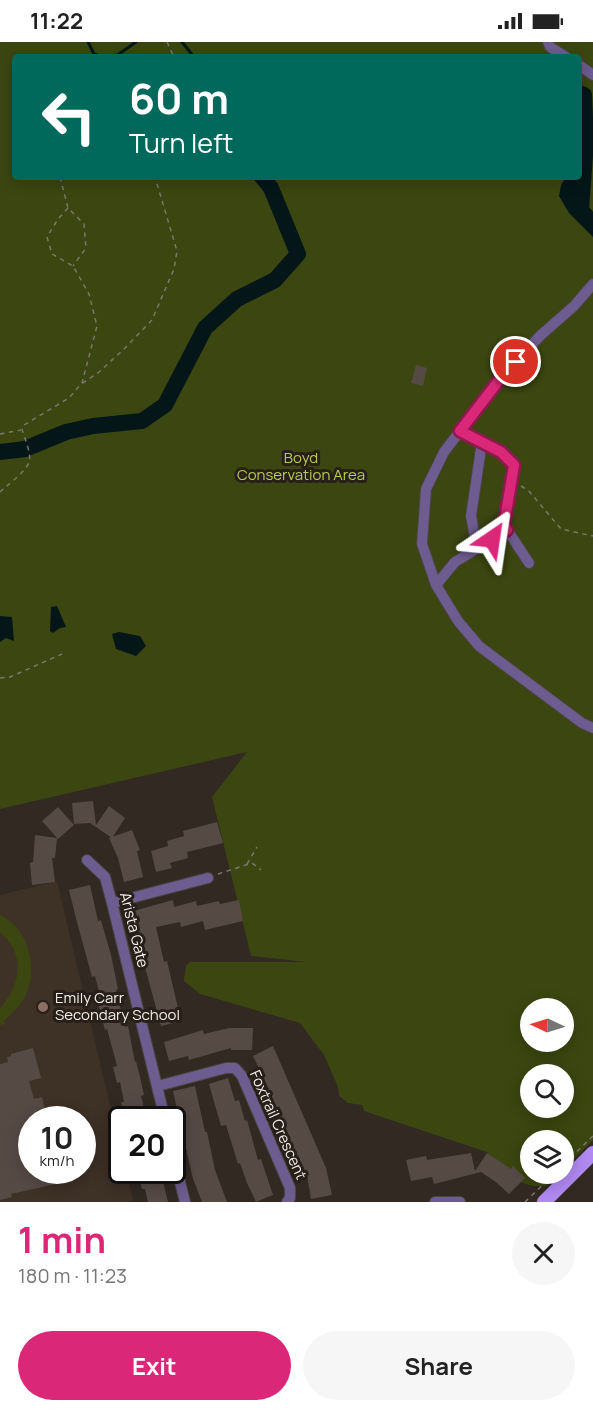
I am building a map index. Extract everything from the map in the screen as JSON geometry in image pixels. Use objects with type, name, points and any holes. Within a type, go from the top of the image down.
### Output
[{"type":"main road","points":[[544,1202],[593,1153]]},
{"type":"street","points":[[548,42],[550,47],[561,54]]},
{"type":"street","points":[[593,284],[574,306],[541,335],[503,375],[444,452],[426,489],[422,544],[436,585],[458,621],[479,646],[582,723],[593,728]]},
{"type":"street","points":[[460,431],[501,452],[514,465],[504,525],[529,563]]},
{"type":"street","points":[[477,548],[471,516],[482,442]]},
{"type":"street","points":[[436,585],[455,562],[507,530]]},
{"type":"street","name":"Arista Gate","points":[[87,860],[105,877],[162,1106]]},
{"type":"street","points":[[112,903],[208,878]]},
{"type":"street","name":"Foxtrail Crescent","points":[[158,1086],[226,1068],[235,1068],[242,1076],[290,1188],[290,1198],[287,1202]]},
{"type":"street","points":[[180,1184],[185,1202]]},
{"type":"street","points":[[435,1202],[460,1202]]},
{"type":"path","points":[[61,180],[68,208],[84,224],[86,248],[73,266]]},
{"type":"path","points":[[0,434],[22,429],[28,422],[69,398],[81,384],[98,373],[152,320],[174,269],[177,251],[156,180]]},
{"type":"path","points":[[68,208],[58,219],[48,237],[52,254],[73,266],[89,294],[97,326],[81,384]]},
{"type":"path","points":[[0,492],[11,485],[29,462],[22,429]]},
{"type":"path","points":[[511,481],[528,490],[561,529],[593,536]]},
{"type":"path","points":[[0,678],[10,677],[62,654]]},
{"type":"path","points":[[246,864],[257,847]]},
{"type":"path","points":[[208,878],[252,863],[261,870]]},
{"type":"path","points":[[574,1154],[593,1136]]},
{"type":"path","points":[[525,1202],[544,1184]]},
{"type":"shaded area","points":[[586,141],[592,159],[592,170],[581,188],[581,202],[593,222],[593,237],[569,213],[559,196],[564,180],[582,180],[582,151]]},
{"type":"shaded area","points":[[57,606],[66,627],[53,633],[50,631],[51,607]]},
{"type":"shaded area","points":[[0,616],[12,617],[14,641],[6,638],[0,642]]},
{"type":"shaded area","points":[[119,632],[140,636],[146,646],[136,656],[116,649],[112,634]]},
{"type":"shaded area","name":"Emily Carr Secondary School","points":[[57,881],[110,1106],[108,1106],[108,1184],[129,1184],[133,1200],[127,1202],[0,1202],[0,895]]},
{"type":"green space","name":"Boyd Conservation Area","points":[[0,42],[593,42],[593,1140],[574,1159],[574,1130],[520,1130],[520,1181],[504,1171],[487,1152],[364,1111],[362,1105],[348,1103],[339,1096],[338,1087],[324,1055],[300,1023],[200,994],[184,981],[186,966],[190,962],[306,962],[251,956],[212,797],[247,752],[0,809]]},
{"type":"green space","points":[[0,915],[19,930],[25,941],[31,965],[31,978],[23,1000],[4,1021],[5,1024],[0,1025],[0,1008],[13,989],[18,970],[14,950],[0,932]]},
{"type":"green space","name":"Boyd Conservation Area","points":[[526,1184],[548,1184],[546,1186]]},
{"type":"building","points":[[416,365],[427,368],[423,386],[411,383]]},
{"type":"building","points":[[93,801],[96,825],[109,806],[125,818],[112,838],[90,823],[74,824],[72,803]]},
{"type":"building","points":[[58,807],[74,825],[58,839],[42,821]]},
{"type":"building","points":[[217,822],[223,843],[187,852],[188,858],[170,863],[172,868],[156,872],[151,851],[168,846],[167,841],[184,836],[183,831]]},
{"type":"building","points":[[132,830],[140,850],[137,851],[143,877],[124,882],[118,858],[109,838]]},
{"type":"building","points":[[35,835],[57,838],[55,858],[52,858],[55,882],[32,885],[30,863],[33,862]]},
{"type":"building","points":[[90,885],[98,921],[101,920],[111,955],[118,989],[116,990],[125,1027],[128,1026],[144,1095],[141,1096],[144,1106],[122,1106],[121,1102],[124,1102],[120,1082],[117,1083],[113,1067],[117,1066],[96,996],[100,995],[95,976],[92,977],[69,890]]},
{"type":"building","points":[[173,900],[174,907],[196,901],[197,906],[219,901],[220,904],[239,900],[243,921],[205,930],[203,921],[181,927],[180,922],[156,927],[164,962],[167,961],[181,1021],[161,1026],[130,912]]},
{"type":"building","points":[[229,1028],[253,1028],[252,1050],[231,1050],[231,1048],[189,1060],[188,1056],[169,1061],[164,1042],[203,1030],[204,1034]]},
{"type":"building","points":[[273,1046],[326,1168],[332,1195],[311,1199],[307,1175],[298,1156],[294,1158],[285,1139],[287,1138],[269,1098],[272,1096],[253,1056]]},
{"type":"building","points":[[33,1048],[41,1078],[29,1081],[34,1099],[42,1097],[44,1106],[18,1106],[18,1184],[56,1184],[11,1194],[12,1197],[0,1200],[0,1064],[8,1062],[7,1057]]},
{"type":"building","points":[[228,1078],[235,1101],[239,1100],[245,1121],[247,1120],[258,1160],[261,1159],[273,1195],[256,1202],[240,1163],[238,1164],[226,1125],[221,1126],[209,1084]]},
{"type":"building","points":[[195,1086],[215,1170],[227,1202],[202,1202],[193,1179],[186,1148],[186,1106],[176,1106],[173,1091]]},
{"type":"building","points":[[471,1153],[475,1171],[487,1153],[511,1169],[513,1166],[520,1173],[520,1183],[509,1194],[481,1172],[434,1184],[432,1177],[411,1181],[406,1160],[426,1156],[427,1160]]},
{"type":"building","points":[[141,1184],[164,1184],[168,1202],[148,1202],[145,1189],[142,1189]]},
{"type":"waterway","points":[[88,42],[94,54]]},
{"type":"waterway","points":[[119,54],[136,42]]},
{"type":"waterway","points":[[182,42],[192,54]]},
{"type":"waterway","points":[[582,94],[584,95],[586,141],[581,210],[593,224]]},
{"type":"waterway","points":[[0,452],[25,449],[66,432],[93,426],[142,421],[165,405],[205,328],[237,299],[275,280],[298,254],[271,188],[264,180]]},
{"type":"place","name":"Emily Carr Secondary School","points":[[43,1007]]},
{"type":"route","points":[[492,539],[507,530],[504,525],[514,465],[501,452],[460,431],[503,375],[516,362]]}]
